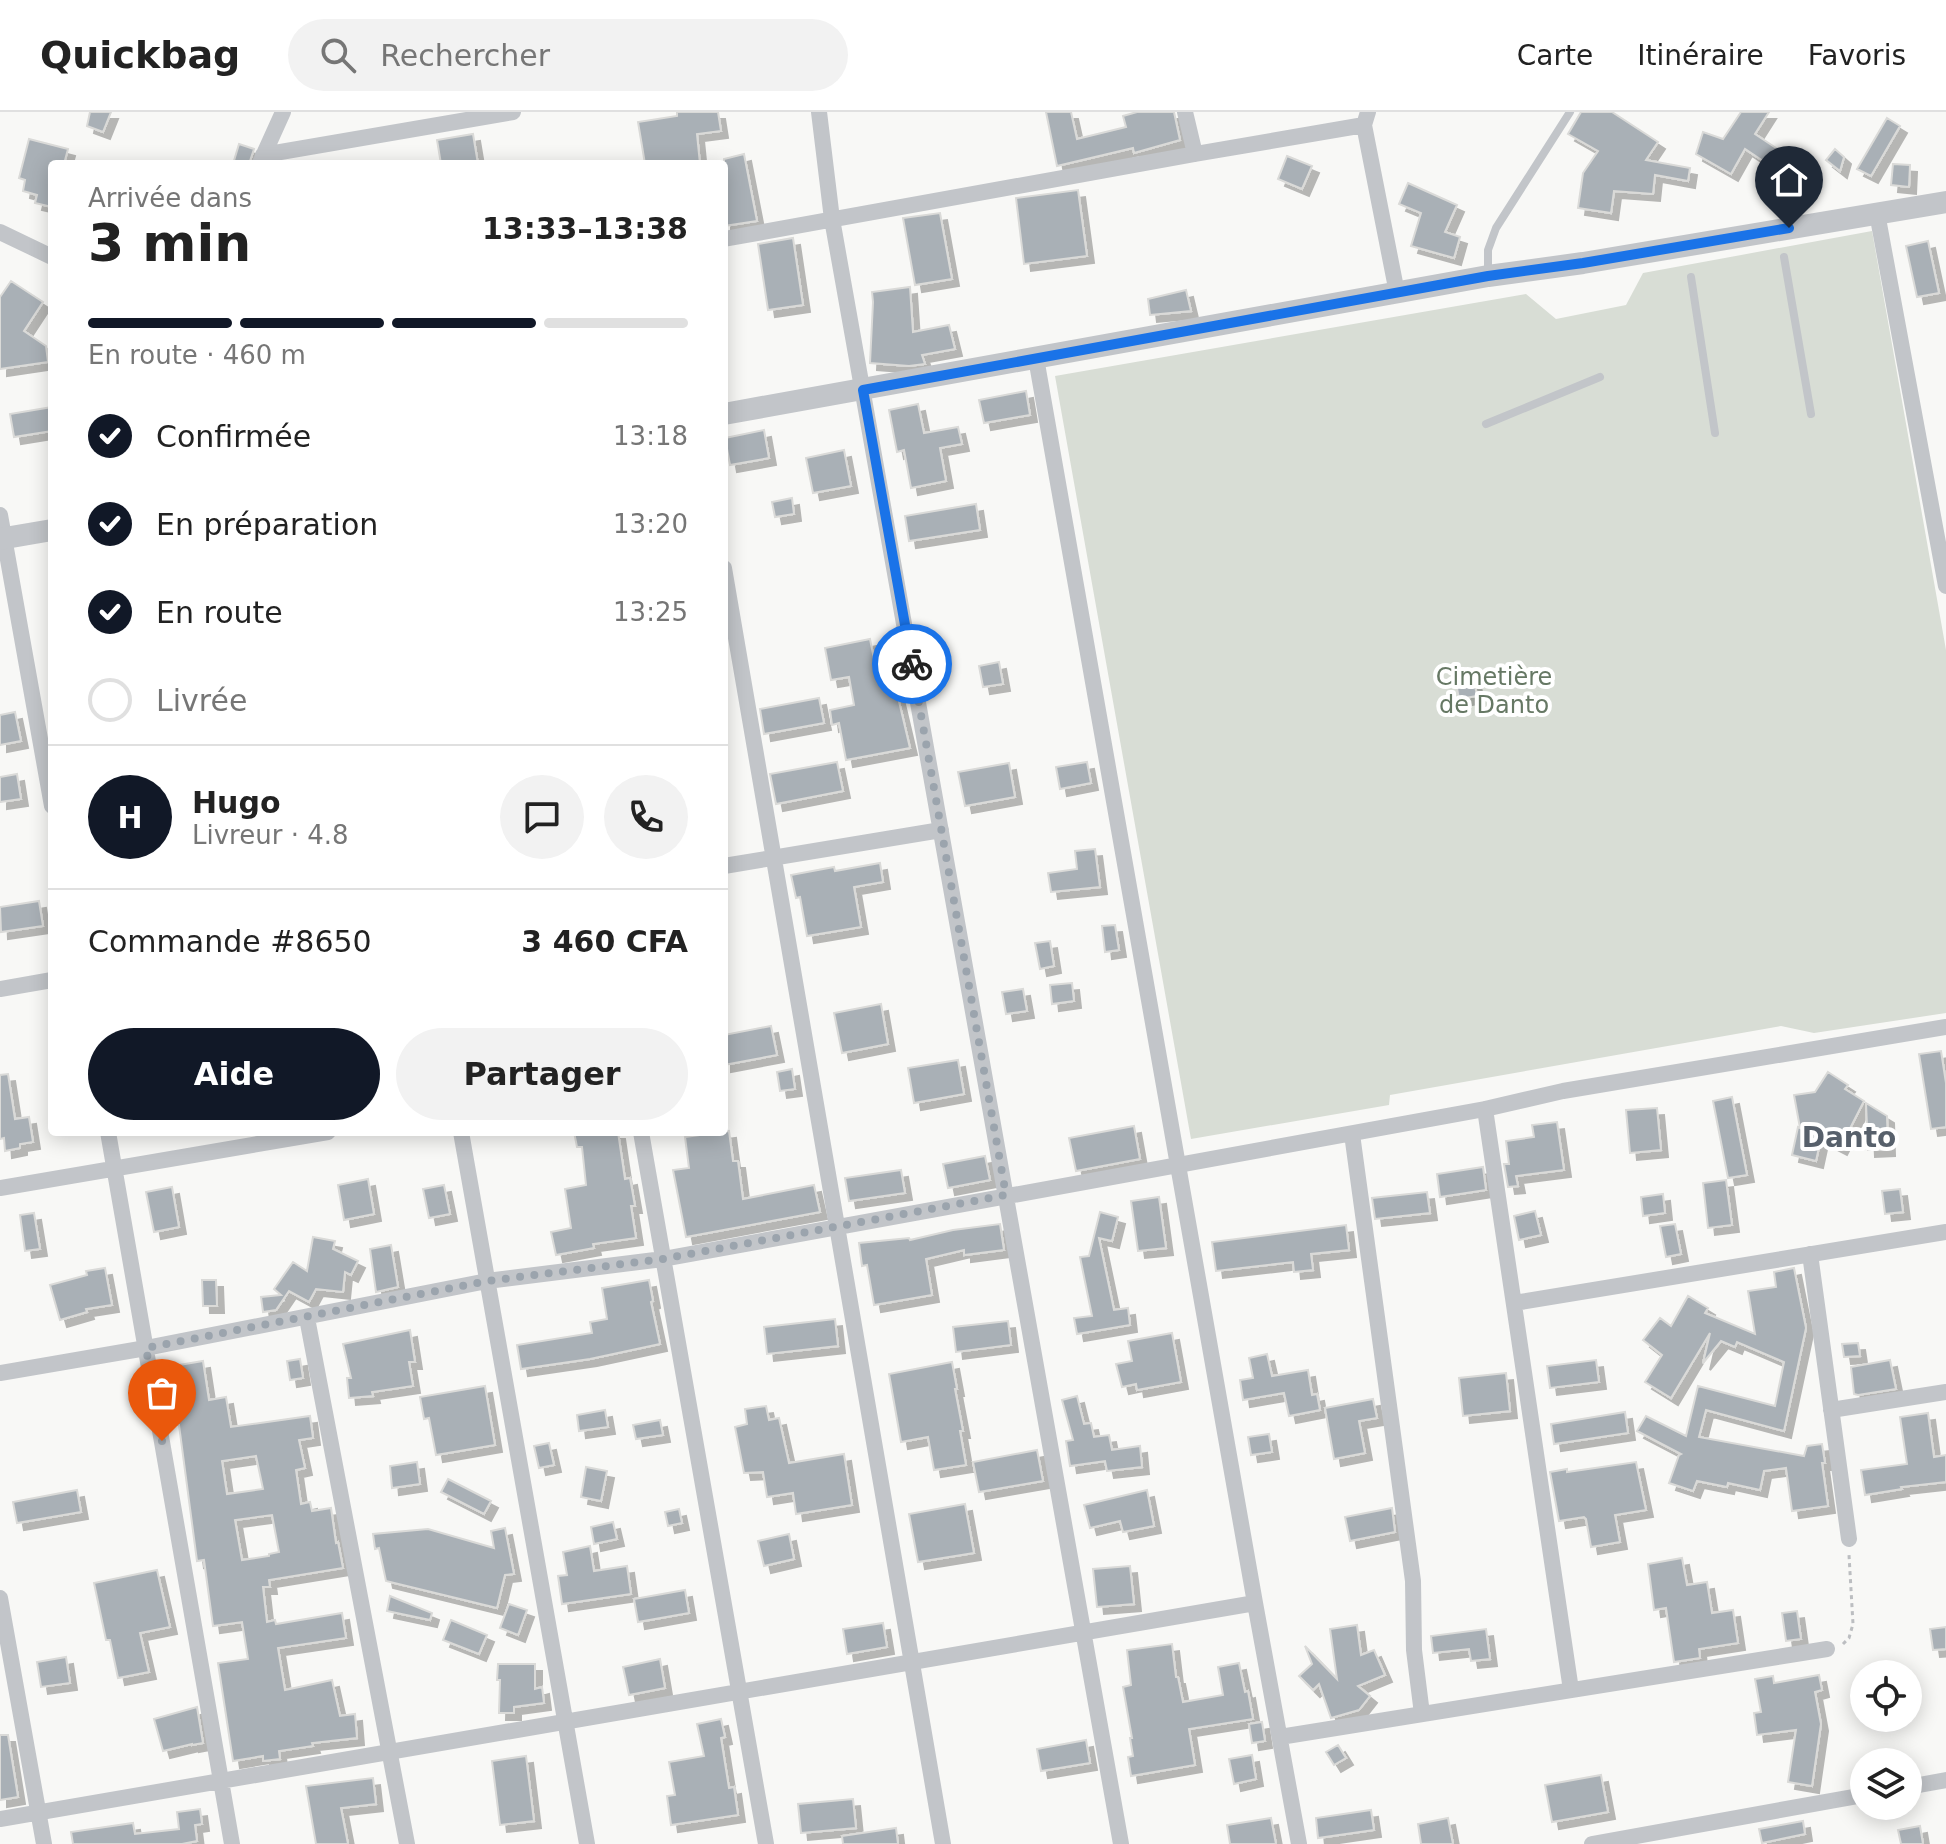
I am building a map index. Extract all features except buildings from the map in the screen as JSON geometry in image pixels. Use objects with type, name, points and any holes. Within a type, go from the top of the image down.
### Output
[{"type":"street","points":[[261,159],[283,112]]},
{"type":"street","points":[[261,159],[513,112]]},
{"type":"street","points":[[819,112],[832,219],[1121,1844]]},
{"type":"street","points":[[1185,112],[1195,154]]},
{"type":"street","points":[[728,238],[1195,154],[1366,119],[1397,293]]},
{"type":"street","points":[[728,413],[1488,276],[1946,202]]},
{"type":"street","points":[[1877,213],[1946,586]]},
{"type":"street","points":[[0,232],[48,255]]},
{"type":"street","points":[[1036,358],[1299,1844]]},
{"type":"street","points":[[0,515],[48,784]]},
{"type":"street","points":[[3,538],[48,531]]},
{"type":"street","points":[[728,591],[943,1844]]},
{"type":"street","points":[[728,865],[941,830]]},
{"type":"street","points":[[0,989],[48,981]]},
{"type":"street","points":[[0,1373],[307,1318],[487,1281],[663,1259],[1352,1134],[1563,1091],[1946,1027]]},
{"type":"street","points":[[1485,1109],[1571,1690]]},
{"type":"street","points":[[1352,1134],[1413,1581],[1414,1650],[1422,1714]]},
{"type":"street","points":[[109,1136],[232,1844]]},
{"type":"street","points":[[0,1188],[304,1136]]},
{"type":"street","points":[[462,1136],[587,1844]]},
{"type":"street","points":[[642,1136],[766,1844]]},
{"type":"street","points":[[1514,1303],[1946,1232]]},
{"type":"street","points":[[1810,1254],[1849,1539]]},
{"type":"street","points":[[307,1318],[407,1844]]},
{"type":"street","points":[[1831,1410],[1946,1392]]},
{"type":"street","points":[[0,1598],[44,1844]]},
{"type":"street","points":[[0,1819],[1255,1603]]},
{"type":"street","points":[[1280,1737],[1827,1649]]},
{"type":"street","points":[[1922,1784],[1946,1780]]},
{"type":"street","points":[[1592,1844],[1850,1798]]},
{"type":"lane","points":[[1488,276],[1488,250],[1496,228],[1570,112]]},
{"type":"lane","points":[[1784,257],[1811,414]]},
{"type":"lane","points":[[1691,277],[1715,433]]},
{"type":"lane","points":[[1486,424],[1600,377]]},
{"type":"path","points":[[1827,1649],[1840,1647],[1849,1638],[1853,1624],[1849,1539]]},
{"type":"green space","name":"Cimetière de Danto","points":[[1872,231],[1946,650],[1946,1013],[1814,1033],[1781,1026],[1390,1095],[1389,1105],[1191,1139],[1055,376],[1526,294],[1556,319],[1626,305],[1643,273]]},
{"type":"way so far","points":[[162,1441],[146,1348],[487,1281],[663,1259],[1006,1195],[912,664]]},
{"type":"district","name":"Danto","points":[[1849,1137]]},
{"type":"route","points":[[912,664],[863,390],[1488,276],[1789,228]]}]
